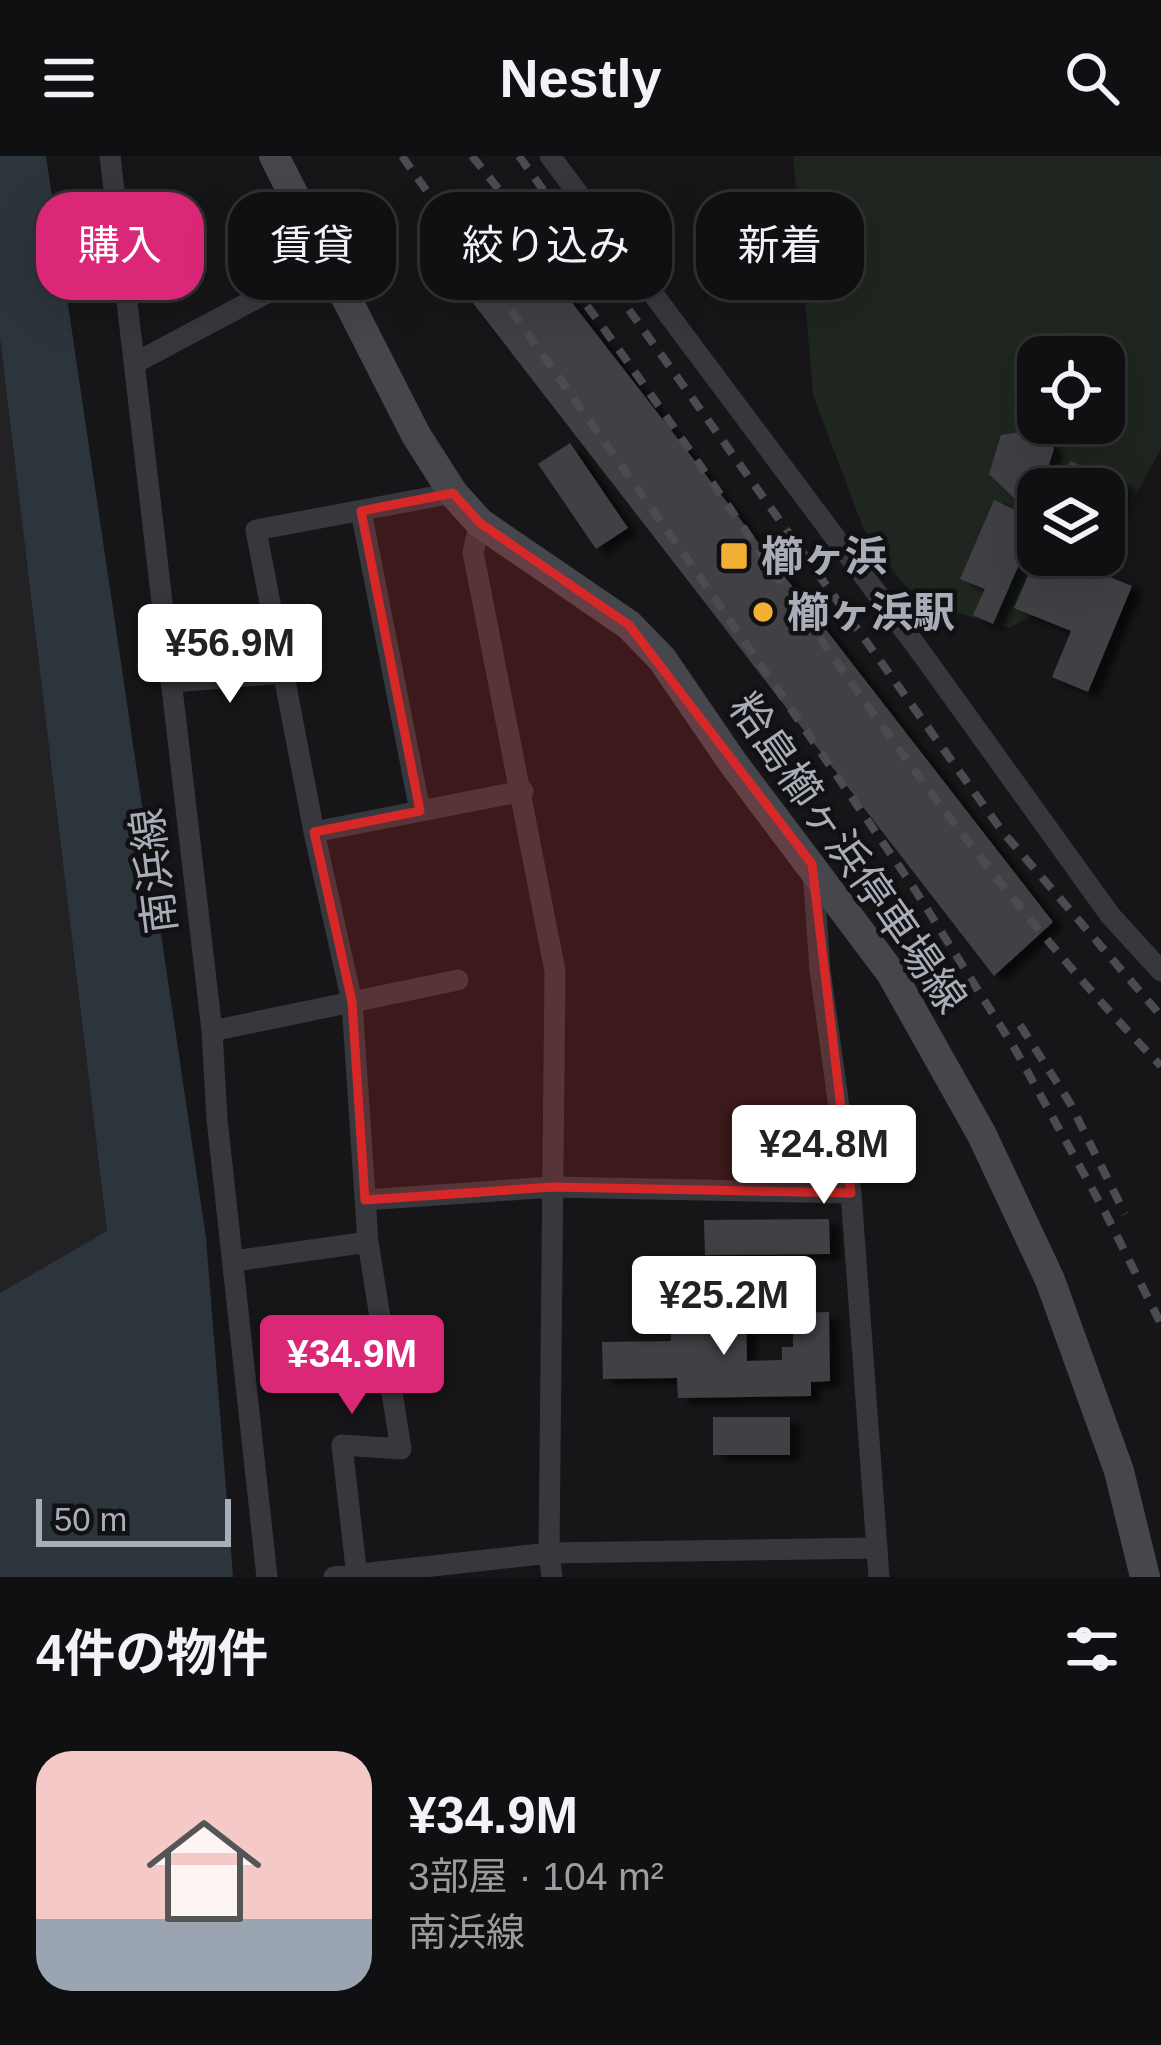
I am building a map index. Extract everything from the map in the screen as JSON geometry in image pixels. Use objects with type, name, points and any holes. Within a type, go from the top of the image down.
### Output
[{"type":"main road","name":"粭島櫛ヶ浜停車場線","points":[[274,156],[292,192]]},
{"type":"main road","name":"粭島櫛ヶ浜停車場線","points":[[347,300],[416,435],[453,493],[480,523],[587,594],[645,642],[891,973],[982,1135],[1050,1280],[1150,1568]]},
{"type":"street","name":"南浜線","points":[[110,156],[212,1031],[217,1119],[267,1577]]},
{"type":"street","points":[[550,156],[920,651],[1110,915],[1161,971]]},
{"type":"street","points":[[135,363],[254,300]]},
{"type":"street","points":[[453,493],[256,530],[352,1002],[368,1242],[401,1449],[342,1445],[349,1576],[549,1553],[877,1548]]},
{"type":"street","points":[[361,511],[420,811]]},
{"type":"street","points":[[480,523],[473,553],[555,971],[552,1577]]},
{"type":"street","points":[[172,682],[284,673]]},
{"type":"street","points":[[314,832],[523,790]]},
{"type":"street","points":[[812,864],[820,970],[851,1193],[879,1577]]},
{"type":"street","points":[[212,1031],[458,980]]},
{"type":"street","points":[[365,1200],[553,1187],[851,1193]]},
{"type":"street","points":[[234,1261],[368,1242]]},
{"type":"highlighted area","points":[[453,493],[480,523],[629,625],[812,864],[851,1193],[553,1187],[365,1200],[352,1002],[314,832],[420,811],[361,511]]},
{"type":"shaded area","points":[[0,156],[46,156],[51,192],[36,192],[36,300],[67,300],[206,1238],[233,1577],[0,1577],[0,1293],[107,1231],[0,338]]},
{"type":"shaded area","points":[[793,156],[1161,156],[1161,449],[1125,515],[1125,468],[1017,468],[1017,576],[1089,576],[1080,590],[1009,628],[916,601],[864,530],[813,395],[805,300],[864,300],[864,192],[796,192]]},
{"type":"shaded area","points":[[0,338],[107,1232],[0,1293]]},
{"type":"building","name":"櫛ヶ浜駅","points":[[570,300],[1053,922],[994,976],[473,303]]},
{"type":"building","points":[[1017,433],[1017,444],[1050,444],[1054,449],[1048,468],[1017,468],[1017,500],[989,474],[1001,435]]},
{"type":"building","points":[[570,443],[628,528],[596,549],[538,464]]},
{"type":"building","points":[[994,500],[1017,511],[1017,569],[993,624],[973,615],[985,589],[960,579]]},
{"type":"building","points":[[1028,576],[1107,576],[1132,586],[1088,692],[1052,677],[1071,631],[1014,608]]},
{"type":"building","points":[[829,1219],[830,1254],[705,1255],[704,1220]]},
{"type":"building","points":[[688,1293],[688,1321],[746,1320],[747,1361],[782,1360],[782,1347],[793,1347],[793,1313],[829,1312],[830,1381],[811,1382],[811,1396],[678,1398],[677,1378],[603,1379],[602,1342],[671,1341],[670,1294]]},
{"type":"building","points":[[713,1417],[790,1417],[790,1455],[713,1455]]},
{"type":"railway","points":[[402,156],[912,885],[1015,1049],[1161,1324]]},
{"type":"railway","points":[[472,156],[644,384],[889,736],[975,850],[1065,961],[1161,1066]]},
{"type":"railway","points":[[519,156],[1002,831],[1161,1016]]},
{"type":"railway","points":[[1020,1025],[1070,1103],[1125,1214]]},
{"type":"place","name":"櫛ヶ浜","points":[[734,556]]},
{"type":"place","name":"櫛ヶ浜駅","points":[[763,612]]}]
